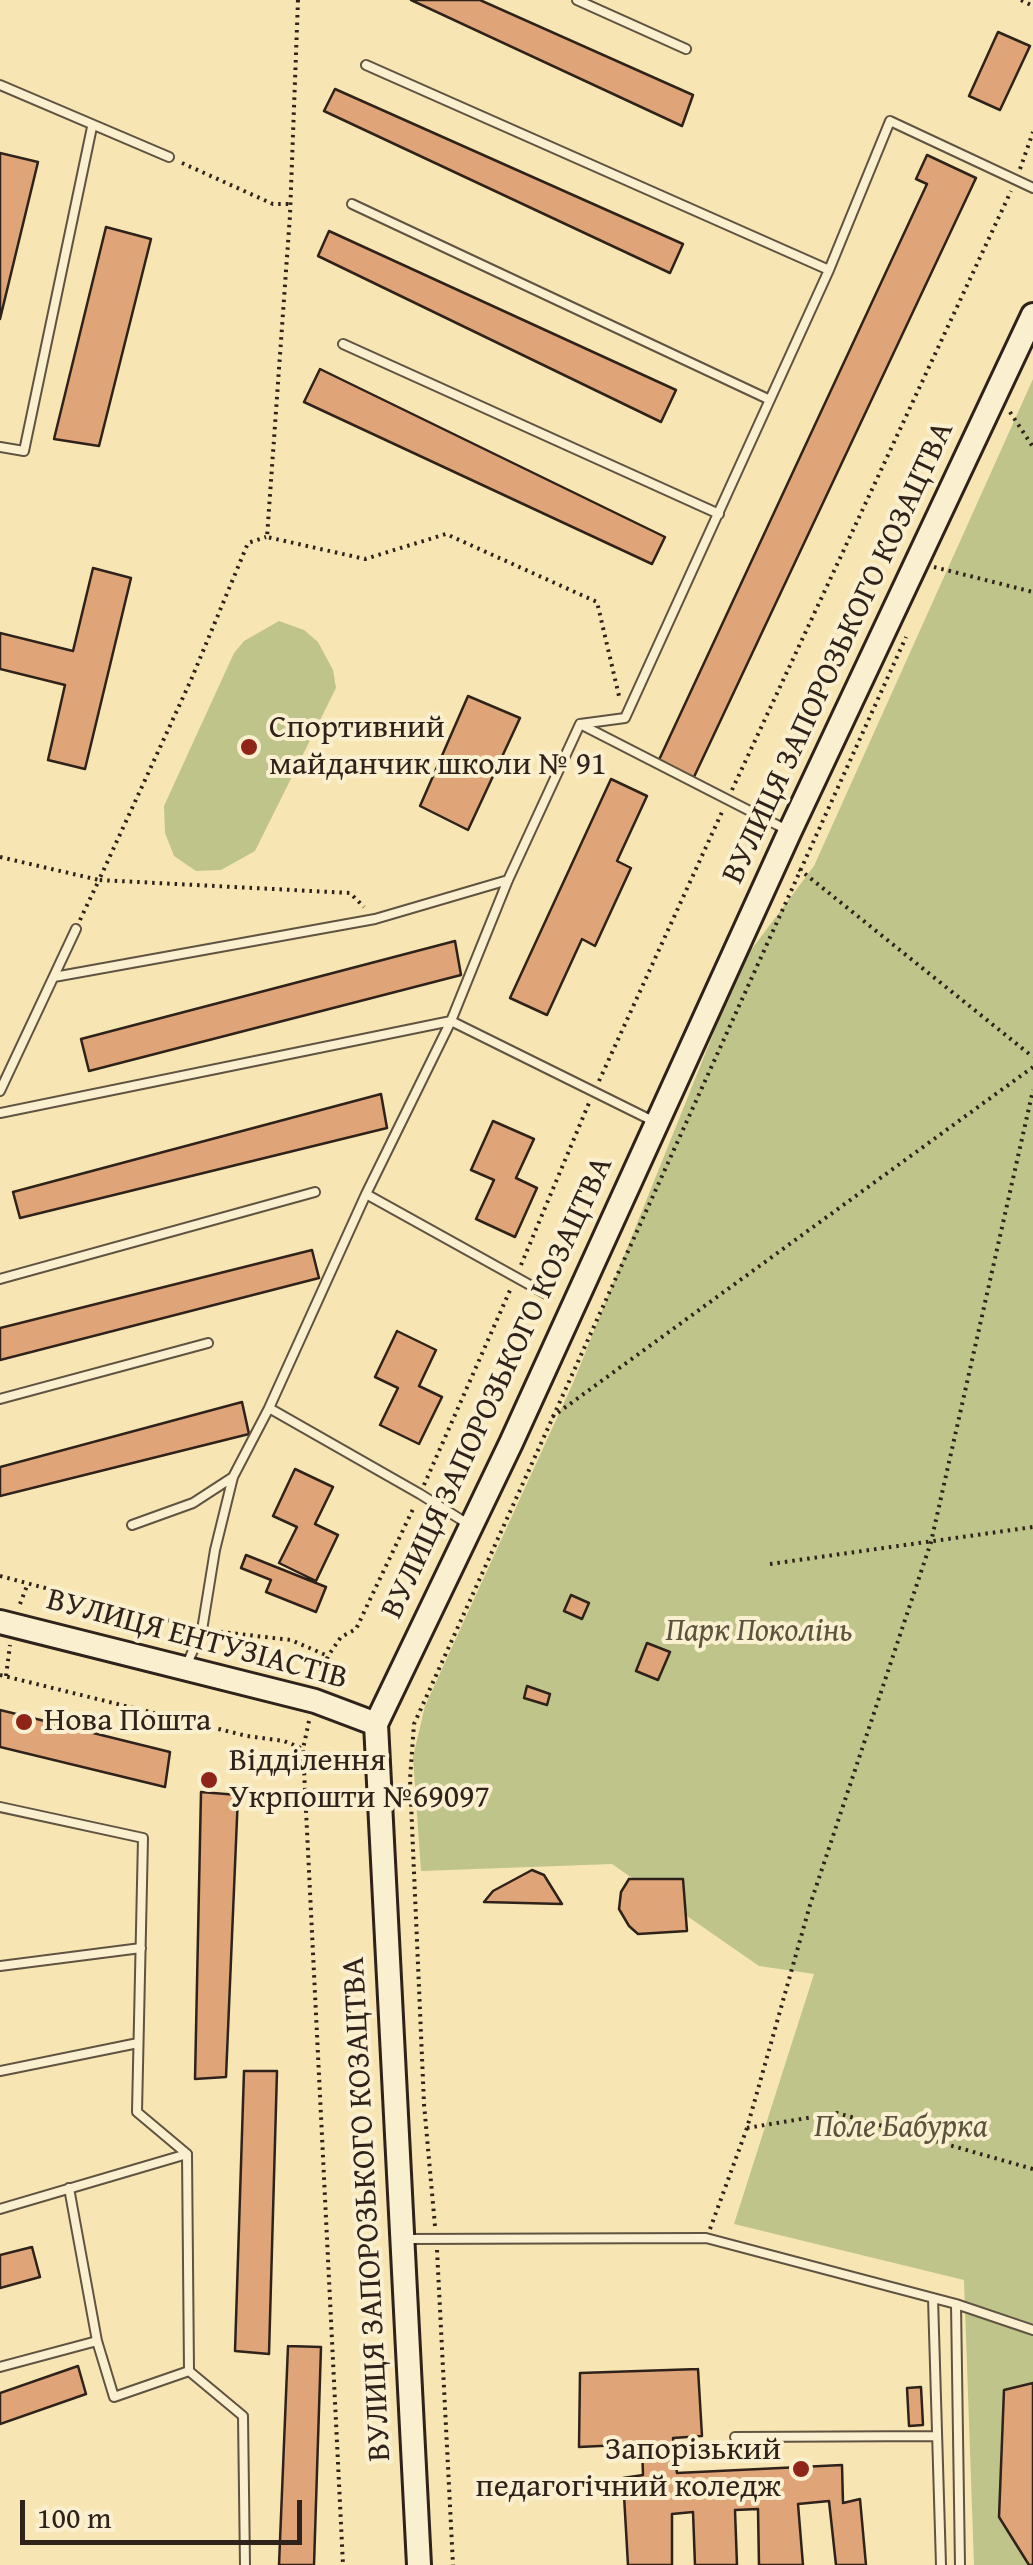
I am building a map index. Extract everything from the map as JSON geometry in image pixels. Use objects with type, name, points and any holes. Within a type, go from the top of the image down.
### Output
[{"type":"street","name":"ВУЛИЦЯ ЗАПОРОЗЬКОГО КОЗАЦТВА","points":[[420,2565],[376,1724],[511,1443],[790,832],[1033,316]]},
{"type":"street","name":"ВУЛИЦЯ ЕНТУЗІАСТІВ","points":[[5,1631],[186,1668],[314,1701],[376,1724]]},
{"type":"lane","points":[[577,0],[686,49]]},
{"type":"lane","points":[[366,65],[829,270]]},
{"type":"lane","points":[[0,85],[168,157]]},
{"type":"lane","points":[[580,724],[625,718],[829,270],[890,121],[1033,188]]},
{"type":"lane","points":[[0,447],[24,451],[92,127]]},
{"type":"lane","points":[[352,204],[768,399]]},
{"type":"lane","points":[[344,344],[719,514]]},
{"type":"lane","points":[[580,724],[790,832]]},
{"type":"lane","points":[[186,1668],[202,1630],[232,1478],[451,1021],[508,880],[580,724]]},
{"type":"lane","points":[[54,977],[375,919],[508,880]]},
{"type":"lane","points":[[0,1091],[76,929]]},
{"type":"lane","points":[[0,1113],[451,1021],[658,1124]]},
{"type":"lane","points":[[0,1279],[316,1192]]},
{"type":"lane","points":[[366,1194],[548,1295]]},
{"type":"lane","points":[[0,1399],[208,1343]]},
{"type":"lane","points":[[268,1408],[471,1526]]},
{"type":"lane","points":[[132,1524],[192,1503],[232,1478]]},
{"type":"lane","points":[[0,1807],[144,1838],[136,2112],[187,2154],[189,2371],[243,2416],[244,2565]]},
{"type":"lane","points":[[0,1966],[140,1948]]},
{"type":"lane","points":[[0,2072],[138,2043]]},
{"type":"lane","points":[[0,2210],[187,2154]]},
{"type":"lane","points":[[69,2188],[97,2341],[114,2396],[189,2371]]},
{"type":"lane","points":[[400,2238],[706,2238],[956,2304],[1033,2330]]},
{"type":"lane","points":[[932,2298],[941,2565]]},
{"type":"lane","points":[[956,2304],[960,2565]]},
{"type":"lane","points":[[0,2367],[97,2341]]},
{"type":"lane","points":[[734,2438],[937,2436]]},
{"type":"path","points":[[267,537],[290,204],[298,0]]},
{"type":"path","points":[[1021,0],[1033,6]]},
{"type":"path","points":[[318,1684],[328,1656],[341,1637],[356,1629],[420,1494],[594,1092],[1017,179],[1033,132]]},
{"type":"path","points":[[168,157],[273,204],[290,204]]},
{"type":"path","points":[[1007,408],[1033,447]]},
{"type":"path","points":[[76,929],[192,680],[248,543],[267,537],[365,559],[446,534],[596,602],[625,718]]},
{"type":"path","points":[[915,563],[1033,592]]},
{"type":"path","points":[[453,2565],[436,2240],[424,2104],[410,1778],[414,1724],[913,622]]},
{"type":"path","points":[[0,857],[99,880],[350,893],[375,919]]},
{"type":"path","points":[[799,869],[1033,1057]]},
{"type":"path","points":[[511,1443],[1033,1067]]},
{"type":"path","points":[[706,2238],[747,2128],[810,1906],[931,1542],[1033,1090]]},
{"type":"path","points":[[770,1564],[1033,1527]]},
{"type":"path","points":[[0,1576],[202,1630],[290,1640],[328,1656]]},
{"type":"path","points":[[20,1604],[28,1583]]},
{"type":"path","points":[[5,1631],[3,1676],[303,1748]]},
{"type":"path","points":[[310,1720],[303,1748],[342,2565]]},
{"type":"path","points":[[747,2128],[837,2113],[1033,2169]]},
{"type":"green space","name":"Парк Поколінь","points":[[1033,379],[1033,2565],[974,2565],[964,2280],[734,2224],[814,1974],[759,1966],[612,1864],[421,1871],[413,1757],[425,1706],[573,1383],[742,962],[814,866]]},
{"type":"green space","name":"Спортивний майданчик школи № 91","points":[[279,621],[304,630],[318,642],[333,670],[336,688],[255,851],[221,870],[196,871],[174,856],[165,833],[164,806],[234,653],[244,641]]},
{"type":"building","points":[[411,0],[480,0],[693,95],[682,126]]},
{"type":"building","points":[[998,32],[1030,46],[1000,110],[969,96]]},
{"type":"building","points":[[335,89],[683,244],[670,273],[324,111]]},
{"type":"building","points":[[0,153],[38,162],[0,319]]},
{"type":"building","points":[[927,155],[976,178],[693,779],[658,762],[927,184],[916,179]]},
{"type":"building","points":[[106,227],[151,239],[99,446],[54,439]]},
{"type":"building","points":[[329,231],[676,390],[661,422],[318,256]]},
{"type":"building","points":[[320,369],[665,537],[652,564],[304,402]]},
{"type":"building","points":[[93,568],[131,578],[85,769],[48,760],[65,685],[0,669],[0,633],[73,651]]},
{"type":"building","points":[[468,696],[520,718],[468,830],[420,806]]},
{"type":"building","points":[[611,779],[647,796],[617,861],[631,868],[595,946],[582,939],[547,1015],[510,998]]},
{"type":"building","points":[[455,941],[461,975],[89,1071],[81,1039]]},
{"type":"building","points":[[381,1094],[387,1128],[20,1218],[13,1192]]},
{"type":"building","points":[[493,1121],[534,1139],[516,1178],[537,1188],[515,1237],[476,1219],[494,1180],[471,1170]]},
{"type":"building","points":[[312,1250],[319,1278],[0,1360],[0,1328]]},
{"type":"building","points":[[397,1331],[436,1350],[419,1386],[442,1397],[419,1444],[380,1425],[398,1388],[375,1377]]},
{"type":"building","points":[[242,1402],[249,1434],[0,1496],[0,1467]]},
{"type":"building","points":[[295,1469],[333,1487],[315,1524],[338,1535],[316,1581],[279,1563],[297,1527],[273,1516]]},
{"type":"building","points":[[246,1555],[326,1587],[316,1612],[266,1592],[271,1580],[241,1568]]},
{"type":"building","points":[[571,1595],[589,1603],[582,1619],[564,1611]]},
{"type":"building","points":[[647,1643],[670,1652],[658,1680],[636,1671]]},
{"type":"building","points":[[527,1686],[550,1694],[547,1705],[524,1698]]},
{"type":"building","points":[[0,1710],[170,1752],[165,1787],[0,1747]]},
{"type":"building","points":[[201,1792],[238,1795],[226,2077],[195,2079]]},
{"type":"building","points":[[532,1870],[544,1875],[562,1904],[484,1902],[493,1891]]},
{"type":"building","points":[[629,1879],[683,1879],[687,1931],[638,1934],[629,1926],[619,1909],[621,1892]]},
{"type":"building","points":[[244,2071],[277,2071],[269,2354],[235,2351]]},
{"type":"building","points":[[32,2247],[40,2277],[0,2288],[0,2255]]},
{"type":"building","points":[[288,2346],[321,2347],[314,2565],[279,2565]]},
{"type":"building","points":[[78,2366],[86,2394],[0,2424],[0,2393]]},
{"type":"building","name":"Запорізький педагогічний коледж","points":[[698,2369],[702,2436],[673,2438],[677,2473],[842,2465],[843,2503],[860,2499],[866,2565],[836,2565],[829,2501],[798,2504],[803,2565],[759,2565],[758,2509],[735,2510],[737,2565],[695,2565],[693,2512],[672,2514],[672,2565],[628,2565],[623,2478],[643,2475],[642,2444],[579,2447],[580,2373]]},
{"type":"building","points":[[1033,2383],[1033,2565],[1029,2565],[999,2517],[1004,2390]]},
{"type":"building","points":[[921,2387],[923,2425],[909,2426],[907,2388]]},
{"type":"place","name":"Спортивний майданчик школи № 91","points":[[249,747]]},
{"type":"place","name":"Нова Пошта","points":[[24,1722]]},
{"type":"place","name":"Відділення Укрпошти №69097","points":[[209,1780]]},
{"type":"place","name":"Запорізький педагогічний коледж","points":[[801,2469]]},
{"type":"park label","name":"Поле Бабурка","points":[[901,2128]]}]
